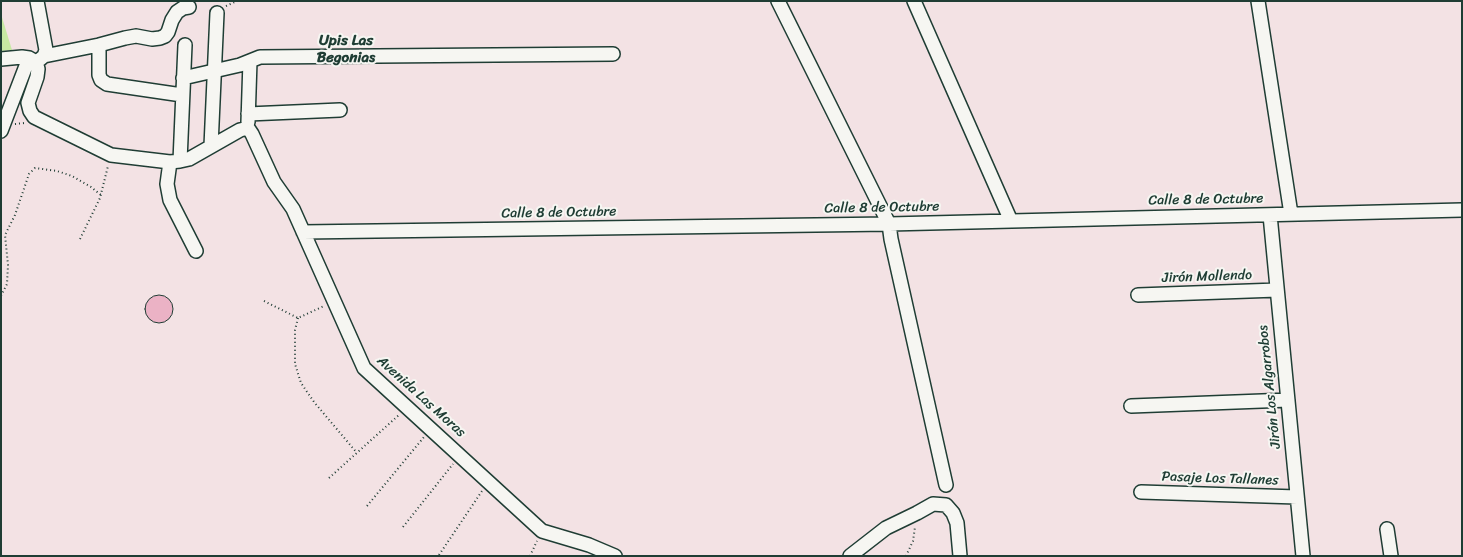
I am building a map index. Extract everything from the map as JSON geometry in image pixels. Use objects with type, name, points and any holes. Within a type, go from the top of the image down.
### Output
[{"type":"street","points":[[2,128],[36,59],[46,50],[37,1]]},
{"type":"street","points":[[778,1],[889,224],[891,240],[946,485]]},
{"type":"street","points":[[914,1],[1011,221]]},
{"type":"street","points":[[1258,1],[1291,214]]},
{"type":"street","points":[[1,59],[22,57],[36,59],[136,36],[152,39],[165,36],[177,12],[183,8],[189,7]]},
{"type":"street","points":[[211,146],[217,13]]},
{"type":"street","points":[[99,45],[99,75],[101,80],[107,84],[182,95]]},
{"type":"street","points":[[185,45],[184,78],[175,162],[167,184],[170,200],[196,251]]},
{"type":"street","points":[[184,78],[240,65],[260,57],[613,54]]},
{"type":"street","points":[[36,59],[38,69],[37,77],[28,103],[30,111],[34,117],[111,155],[175,162],[189,159],[240,130],[248,128],[250,61]]},
{"type":"street","points":[[248,114],[340,110]]},
{"type":"street","name":"Avenida Las Moras","points":[[248,128],[274,182],[293,209],[364,368],[542,531],[589,545],[615,556]]},
{"type":"street","name":"Calle 8 de Octubre","points":[[303,232],[889,224],[1462,210]]},
{"type":"street","name":"Jirón Los Algarrobos","points":[[1270,215],[1303,556]]},
{"type":"street","name":"Jirón Mollendo","points":[[1138,296],[1277,290]]},
{"type":"street","points":[[1131,406],[1288,400]]},
{"type":"street","name":"Pasaje Los Tallanes","points":[[1142,492],[1297,497]]},
{"type":"street","points":[[850,556],[886,528],[933,504],[946,505],[953,513],[957,522],[960,556]]},
{"type":"street","points":[[1387,529],[1391,556]]},
{"type":"path","points":[[2,128],[42,121]]},
{"type":"path","points":[[80,239],[101,195],[111,155]]},
{"type":"path","points":[[1,296],[7,284],[8,265],[5,235],[15,215],[29,174],[35,168],[57,171],[72,176],[91,187],[101,195]]},
{"type":"path","points":[[264,301],[298,318]]},
{"type":"path","points":[[298,318],[334,301]]},
{"type":"path","points":[[298,318],[295,330],[295,364],[301,383],[314,402],[357,453]]},
{"type":"path","points":[[329,478],[408,407]]},
{"type":"path","points":[[367,506],[431,428]]},
{"type":"path","points":[[403,527],[460,455]]},
{"type":"path","points":[[439,555],[488,481]]},
{"type":"path","points":[[906,556],[913,540],[917,513]]},
{"type":"path","points":[[530,556],[542,531]]},
{"type":"green space","points":[[1,14],[12,50],[1,51]]},
{"type":"building","points":[[159,295],[169,299],[173,309],[169,319],[159,323],[149,319],[145,309],[149,299]]},
{"type":"district","name":"Upis Las Begonias","points":[[346,50]]}]
